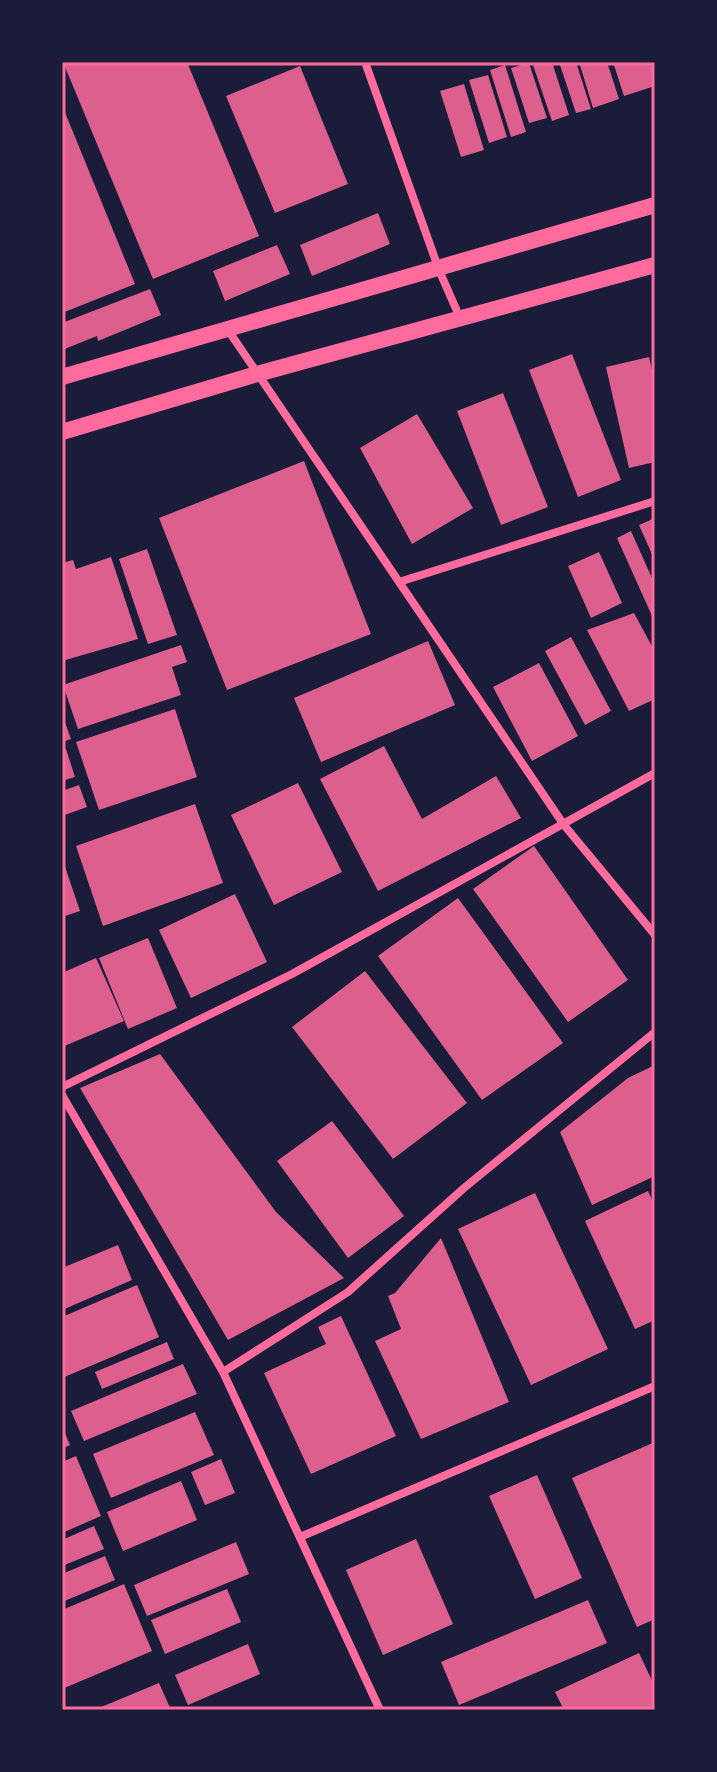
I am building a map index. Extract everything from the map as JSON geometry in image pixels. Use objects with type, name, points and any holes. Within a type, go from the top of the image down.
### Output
[{"type":"main road","points":[[62,377],[655,205]]},
{"type":"main road","points":[[62,432],[257,374],[655,265]]},
{"type":"street","points":[[365,62],[439,270],[460,318]]},
{"type":"street","points":[[228,330],[564,825],[655,935]]},
{"type":"street","points":[[399,582],[655,501]]},
{"type":"street","points":[[62,1087],[292,974],[655,773]]},
{"type":"street","points":[[223,1372],[348,1292],[464,1188],[655,1032]]},
{"type":"street","points":[[62,1095],[223,1372],[380,1710]]},
{"type":"street","points":[[300,1537],[655,1386]]},
{"type":"building","points":[[63,62],[187,62],[259,236],[153,279]]},
{"type":"building","points":[[532,62],[552,62],[569,115],[552,121]]},
{"type":"building","points":[[559,62],[576,62],[591,109],[576,113]]},
{"type":"building","points":[[579,62],[607,62],[619,99],[593,108]]},
{"type":"building","points":[[613,62],[655,62],[655,86],[624,96]]},
{"type":"building","points":[[529,63],[547,118],[529,123],[511,68]]},
{"type":"building","points":[[505,65],[526,132],[511,137],[490,70]]},
{"type":"building","points":[[300,66],[348,184],[275,213],[226,96]]},
{"type":"building","points":[[488,75],[507,137],[489,143],[469,80]]},
{"type":"building","points":[[464,84],[484,150],[461,157],[440,91]]},
{"type":"building","points":[[62,105],[135,284],[62,313]]},
{"type":"building","points":[[378,213],[390,244],[312,276],[300,245]]},
{"type":"building","points":[[277,245],[290,274],[225,301],[213,271]]},
{"type":"building","points":[[150,289],[161,315],[98,341],[97,336],[62,350],[62,323]]},
{"type":"building","points":[[572,354],[621,480],[578,497],[529,370]]},
{"type":"building","points":[[649,357],[655,383],[655,462],[629,468],[606,367]]},
{"type":"building","points":[[503,393],[548,507],[501,525],[457,411]]},
{"type":"building","points":[[417,414],[473,508],[412,544],[360,448]]},
{"type":"building","points":[[304,461],[371,634],[227,690],[159,518]]},
{"type":"building","points":[[655,518],[655,561],[639,525]]},
{"type":"building","points":[[631,531],[655,585],[655,615],[652,616],[617,538]]},
{"type":"building","points":[[147,549],[177,635],[148,644],[119,559]]},
{"type":"building","points":[[599,552],[622,603],[591,618],[568,566]]},
{"type":"building","points":[[111,557],[138,639],[62,661],[62,563],[73,560],[76,569]]},
{"type":"building","points":[[634,613],[655,652],[655,699],[629,711],[587,630]]},
{"type":"building","points":[[571,637],[611,711],[585,725],[545,651]]},
{"type":"building","points":[[428,641],[455,705],[321,762],[294,698]]},
{"type":"building","points":[[181,645],[187,662],[172,667],[181,695],[78,729],[63,685]]},
{"type":"building","points":[[539,663],[578,736],[532,761],[493,687]]},
{"type":"building","points":[[175,709],[197,777],[99,810],[76,742]]},
{"type":"building","points":[[62,714],[71,739],[62,742]]},
{"type":"building","points":[[384,746],[422,819],[496,776],[521,818],[378,891],[320,779]]},
{"type":"building","points":[[66,749],[75,777],[62,781],[62,751]]},
{"type":"building","points":[[298,783],[342,872],[274,905],[231,815]]},
{"type":"building","points":[[79,785],[87,807],[62,816],[62,791]]},
{"type":"building","points":[[195,804],[223,883],[103,926],[76,846]]},
{"type":"building","points":[[534,846],[628,980],[568,1022],[473,889]]},
{"type":"building","points":[[62,858],[80,911],[62,917]]},
{"type":"building","points":[[235,894],[267,962],[191,998],[159,930]]},
{"type":"building","points":[[458,898],[563,1043],[482,1100],[378,956]]},
{"type":"building","points":[[148,938],[177,1008],[128,1029],[99,958]]},
{"type":"building","points":[[96,958],[124,1021],[62,1047],[62,973]]},
{"type":"building","points":[[365,971],[467,1103],[393,1159],[292,1027]]},
{"type":"building","points":[[160,1054],[276,1212],[344,1278],[228,1340],[80,1088]]},
{"type":"building","points":[[655,1065],[655,1176],[592,1205],[560,1132],[628,1078]]},
{"type":"building","points":[[332,1121],[404,1216],[348,1258],[277,1161]]},
{"type":"building","points":[[648,1191],[655,1207],[655,1320],[635,1329],[585,1221]]},
{"type":"building","points":[[535,1193],[608,1349],[531,1385],[458,1229]]},
{"type":"building","points":[[441,1238],[509,1402],[421,1439],[375,1341],[401,1329],[388,1296],[395,1293]]},
{"type":"building","points":[[118,1245],[132,1280],[62,1310],[62,1268]]},
{"type":"building","points":[[137,1285],[159,1337],[62,1378],[62,1317]]},
{"type":"building","points":[[341,1316],[396,1436],[311,1474],[264,1373],[326,1344],[318,1327]]},
{"type":"building","points":[[167,1342],[174,1359],[102,1389],[95,1372]]},
{"type":"building","points":[[183,1364],[197,1394],[84,1441],[71,1411]]},
{"type":"building","points":[[195,1412],[214,1455],[111,1498],[93,1454]]},
{"type":"building","points":[[62,1426],[70,1445],[62,1449]]},
{"type":"building","points":[[655,1442],[655,1619],[637,1627],[572,1478]]},
{"type":"building","points":[[76,1456],[101,1516],[62,1533],[62,1462]]},
{"type":"building","points":[[221,1459],[235,1493],[205,1505],[191,1472]]},
{"type":"building","points":[[537,1475],[582,1578],[535,1599],[489,1496]]},
{"type":"building","points":[[181,1481],[197,1520],[123,1551],[107,1512]]},
{"type":"building","points":[[94,1526],[104,1549],[62,1566],[62,1540]]},
{"type":"building","points":[[416,1539],[453,1624],[383,1655],[346,1570]]},
{"type":"building","points":[[236,1542],[249,1574],[147,1616],[134,1585]]},
{"type":"building","points":[[105,1556],[115,1580],[62,1602],[62,1574]]},
{"type":"building","points":[[124,1584],[152,1651],[62,1689],[62,1610]]},
{"type":"building","points":[[227,1589],[241,1622],[165,1654],[151,1620]]},
{"type":"building","points":[[588,1600],[607,1643],[459,1705],[441,1662]]},
{"type":"building","points":[[248,1644],[260,1674],[188,1705],[175,1675]]},
{"type":"building","points":[[639,1653],[655,1687],[655,1710],[564,1710],[555,1692]]},
{"type":"building","points":[[159,1683],[171,1710],[94,1710]]}]
